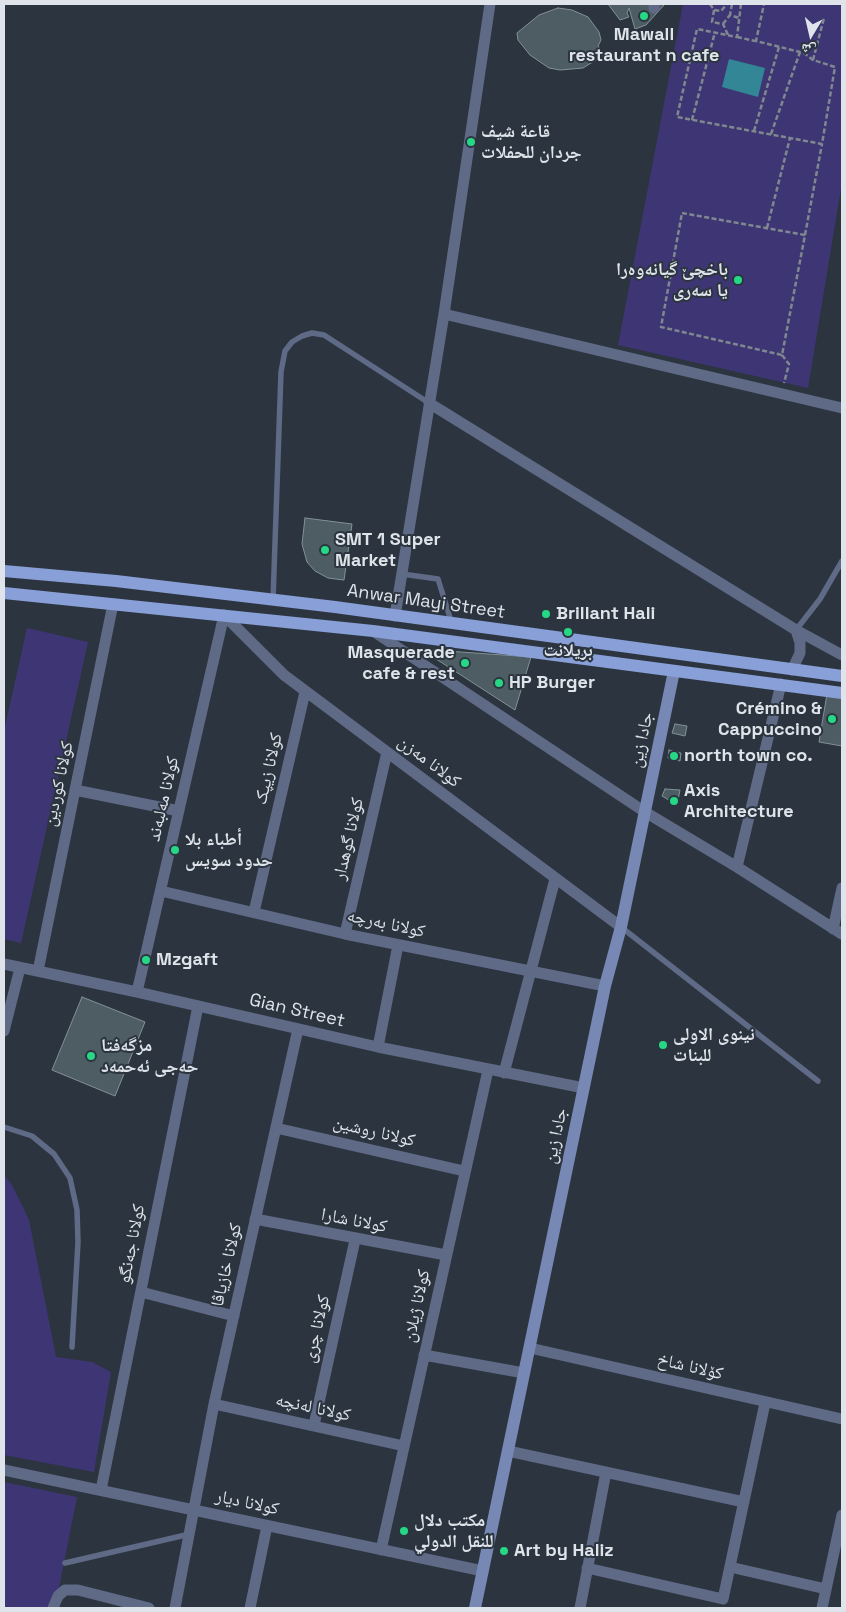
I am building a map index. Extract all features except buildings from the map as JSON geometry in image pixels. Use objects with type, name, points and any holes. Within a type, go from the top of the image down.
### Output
[{"type":"main road","name":"Anwar Mayi Street","points":[[4,571],[116,581],[273,600],[842,676]]},
{"type":"main road","name":"Anwar Mayi Street","points":[[4,592],[373,631],[842,693]]},
{"type":"main road","points":[[563,656],[565,638]]},
{"type":"street","points":[[395,616],[444,314],[490,4]]},
{"type":"street","points":[[444,314],[842,408]]},
{"type":"street","points":[[429,403],[796,630],[842,655]]},
{"type":"street","name":"کولانا کوردین","points":[[38,971],[113,604]]},
{"type":"street","name":"کولانا مەزن","points":[[224,615],[263,656],[305,692],[621,927]]},
{"type":"street","name":"کولانا مەلبەند","points":[[138,992],[224,615]]},
{"type":"street","points":[[792,670],[800,653],[800,643],[796,630]]},
{"type":"street","points":[[373,631],[645,812],[737,867],[838,932],[842,888]]},
{"type":"street","name":"جادا زین","points":[[475,1608],[605,986],[621,927],[674,671]]},
{"type":"street","points":[[737,867],[781,684]]},
{"type":"street","name":"کولانا زیپک","points":[[254,912],[305,692]]},
{"type":"street","name":"کولانا گوهدار","points":[[346,934],[386,752]]},
{"type":"street","points":[[75,790],[179,811]]},
{"type":"street","points":[[504,1073],[555,879]]},
{"type":"street","name":"کولانا بەرچە","points":[[161,891],[346,934],[605,986]]},
{"type":"street","points":[[378,1047],[398,945]]},
{"type":"street","name":"Gian Street","points":[[4,964],[138,992],[378,1047],[584,1088]]},
{"type":"street","points":[[4,1031],[20,968]]},
{"type":"street","name":"کولانا جەنگو","points":[[101,1490],[198,1006]]},
{"type":"street","name":"کولانا خازیاڤا","points":[[175,1608],[214,1404],[298,1029]]},
{"type":"street","name":"کولانا ژیلان","points":[[381,1550],[488,1070]]},
{"type":"street","name":"کولانا روشین","points":[[276,1128],[464,1171]]},
{"type":"street","name":"کولانا شارا","points":[[256,1219],[355,1240],[446,1255]]},
{"type":"street","name":"کولانا چری","points":[[314,1426],[355,1240]]},
{"type":"street","points":[[141,1292],[234,1316]]},
{"type":"street","name":"کۆلانا شاخ","points":[[530,1348],[842,1419]]},
{"type":"street","points":[[424,1354],[524,1373]]},
{"type":"street","points":[[587,1568],[722,1604],[765,1403]]},
{"type":"street","name":"کولانا لەنچە","points":[[214,1404],[404,1446]]},
{"type":"street","points":[[508,1450],[744,1502]]},
{"type":"street","name":"کولانا دیار","points":[[4,1470],[483,1571]]},
{"type":"street","points":[[580,1608],[606,1472]]},
{"type":"street","points":[[822,1608],[842,1515]]},
{"type":"street","points":[[250,1608],[267,1526]]},
{"type":"street","points":[[730,1567],[826,1589]]},
{"type":"street","points":[[53,1608],[58,1596],[65,1590],[78,1590],[149,1608]]},
{"type":"lane","points":[[273,600],[281,372],[285,351],[292,342],[312,333],[324,335],[429,403]]},
{"type":"lane","points":[[796,630],[820,599],[842,561]]},
{"type":"lane","points":[[401,574],[438,579],[452,624]]},
{"type":"lane","points":[[621,927],[818,1081]]},
{"type":"lane","points":[[4,1127],[32,1136],[54,1154],[70,1178],[77,1210],[78,1242],[72,1347]]},
{"type":"lane","points":[[65,1563],[190,1534]]},
{"type":"path","points":[[710,4],[714,10],[712,22],[723,24]]},
{"type":"path","points":[[714,10],[721,11],[727,4]]},
{"type":"path","points":[[723,24],[730,15],[732,4]]},
{"type":"path","points":[[737,37],[741,4]]},
{"type":"path","points":[[756,41],[764,4]]},
{"type":"path","points":[[730,15],[739,18]]},
{"type":"path","points":[[813,60],[824,18]]},
{"type":"path","points":[[723,24],[728,35]]},
{"type":"path","points":[[782,354],[822,144],[835,67],[813,60],[800,52],[697,29],[677,117],[822,144]]},
{"type":"path","points":[[692,120],[715,32]]},
{"type":"path","points":[[754,131],[780,47]]},
{"type":"path","points":[[771,134],[800,52]]},
{"type":"path","points":[[767,228],[790,138]]},
{"type":"path","points":[[782,394],[789,364],[782,354],[661,327],[682,213],[805,235]]},
{"type":"shaded area","points":[[683,4],[832,4],[842,6],[842,182],[808,388],[618,345]]},
{"type":"shaded area","points":[[27,628],[88,642],[21,943],[4,939],[4,731]]},
{"type":"shaded area","points":[[4,1175],[12,1185],[29,1220],[56,1357],[92,1362],[111,1372],[94,1472],[4,1455]]},
{"type":"shaded area","points":[[4,1482],[77,1497],[55,1608],[4,1608]]},
{"type":"water","points":[[729,59],[765,68],[758,97],[722,87]]},
{"type":"place","name":"Mawall restaurant n cafe","points":[[644,16]]},
{"type":"place","name":"قاعة شيف جردان للحفلات","points":[[471,142]]},
{"type":"place","name":"باخچێ گیانەوەرا یا سەری","points":[[738,280]]},
{"type":"place","name":"SMT 1 Super Market","points":[[325,550]]},
{"type":"place","name":"Brillant Hali","points":[[546,614]]},
{"type":"place","name":"بریلانت","points":[[568,632]]},
{"type":"place","name":"Masquerade cafe & rest","points":[[465,663]]},
{"type":"place","name":"HP Burger","points":[[499,683]]},
{"type":"place","name":"Crémino & Cappuccino","points":[[832,719]]},
{"type":"place","name":"north town co.","points":[[674,756]]},
{"type":"place","name":"Axis Architecture","points":[[674,801]]},
{"type":"place","name":"أطباء بلا حدود سويس","points":[[175,850]]},
{"type":"place","name":"Mzgaft","points":[[146,960]]},
{"type":"place","name":"نينوى الاولى للبنات","points":[[663,1045]]},
{"type":"place","name":"مزگەفتا حەجی ئەحمەد","points":[[91,1056]]},
{"type":"place","name":"مكتب دلال للنقل الدولي","points":[[404,1531]]},
{"type":"place","name":"Art by Haliz","points":[[504,1551]]}]
